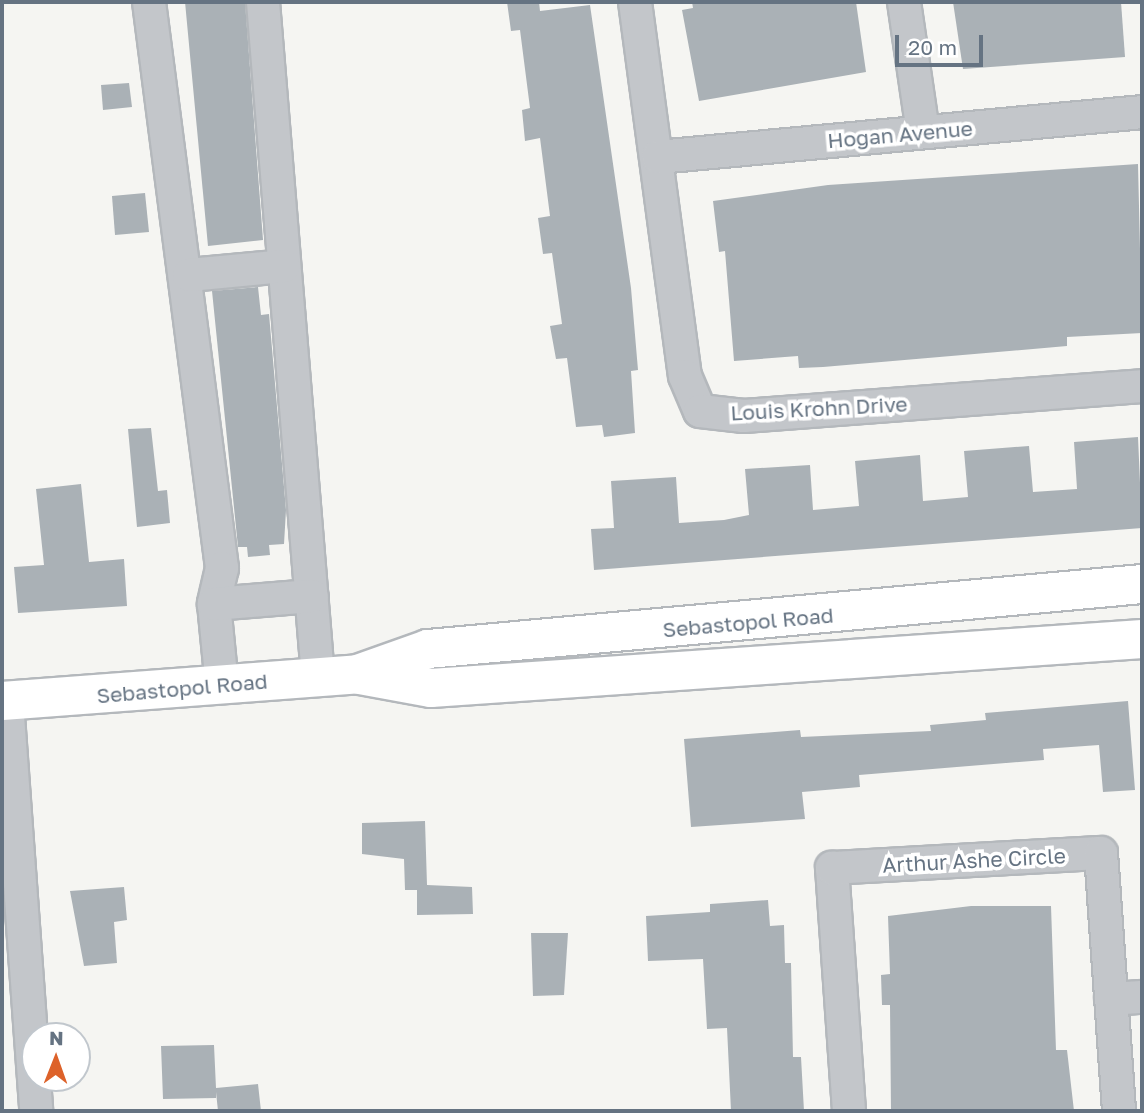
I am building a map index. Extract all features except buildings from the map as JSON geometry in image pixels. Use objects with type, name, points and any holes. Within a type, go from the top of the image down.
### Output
[{"type":"main road","name":"Sebastopol Road","points":[[358,674],[428,649],[1142,584]]},
{"type":"main road","name":"Sebastopol Road","points":[[3,703],[358,674],[431,688],[1142,639]]},
{"type":"street","points":[[149,2],[189,275],[222,568],[214,604],[222,685]]},
{"type":"street","points":[[262,2],[318,677]]},
{"type":"street","name":"Louis Krohn Drive","points":[[635,2],[685,376],[701,411],[744,416],[1142,386]]},
{"type":"street","points":[[904,2],[923,132]]},
{"type":"street","name":"Hogan Avenue","points":[[657,157],[1142,113]]},
{"type":"street","points":[[189,275],[284,266]]},
{"type":"street","points":[[214,604],[312,596]]},
{"type":"street","points":[[3,703],[36,1111]]},
{"type":"street","name":"Arthur Ashe Circle","points":[[849,1111],[832,868],[1101,853],[1119,1111]]},
{"type":"street","points":[[1111,999],[1142,997]]}]
